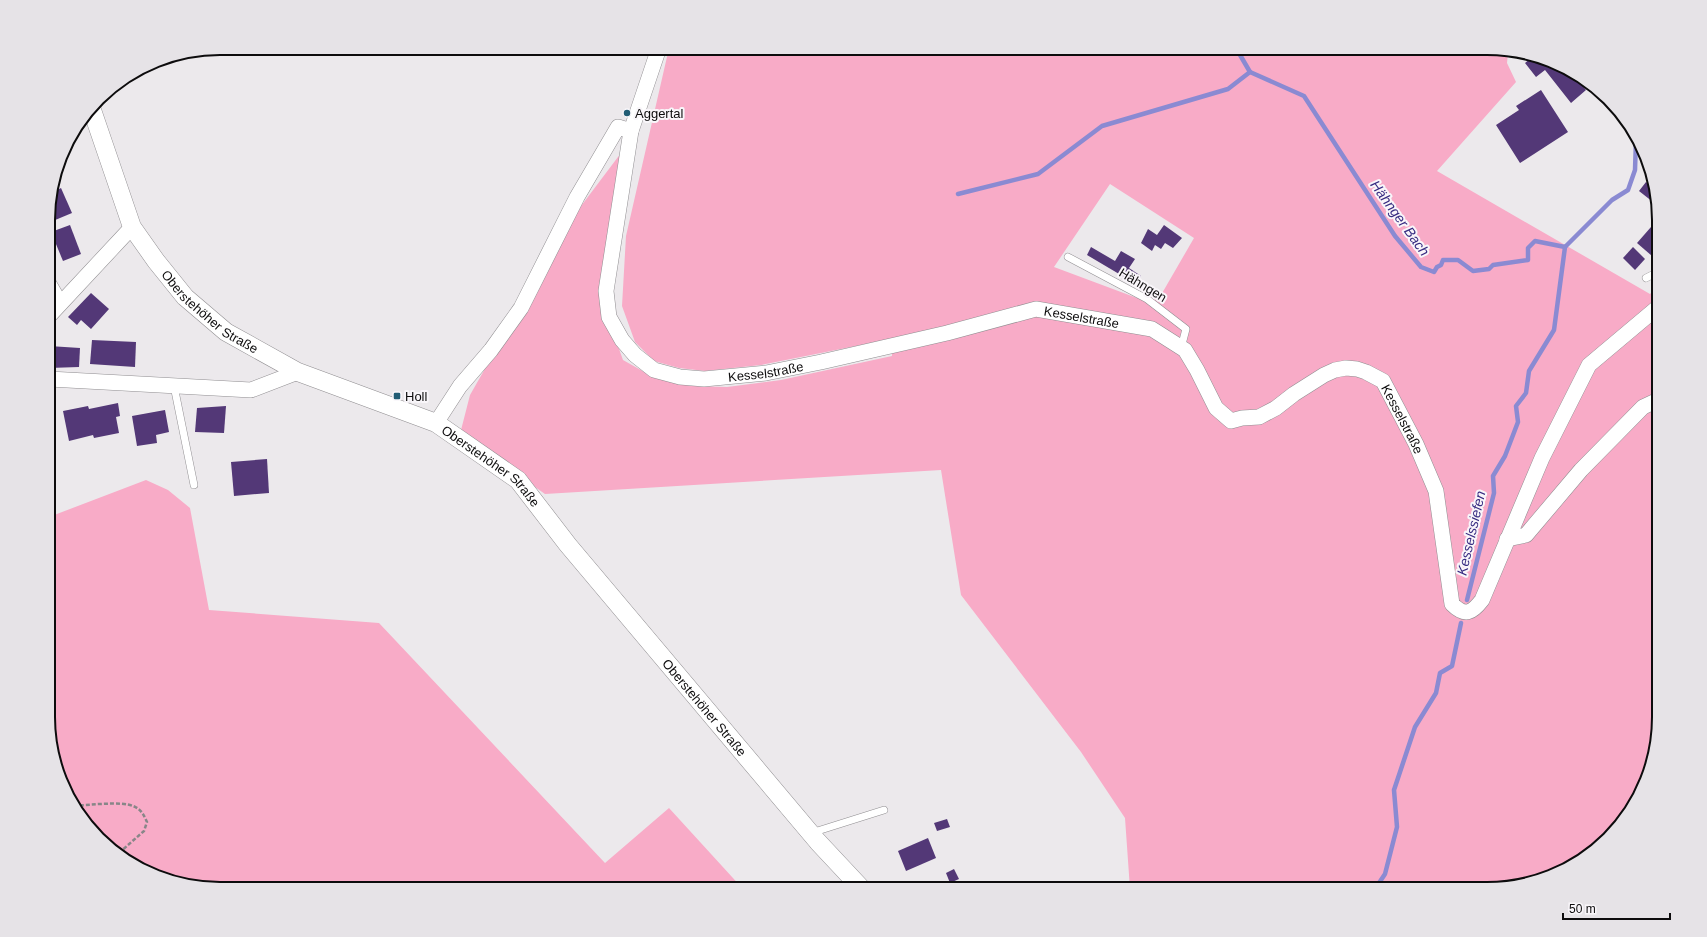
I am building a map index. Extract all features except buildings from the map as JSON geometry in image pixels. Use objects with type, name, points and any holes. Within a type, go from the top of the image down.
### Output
[{"type":"street","name":"Kesselstraße","points":[[657,55],[632,131],[606,291],[610,317],[622,340],[635,355],[654,370],[680,377],[704,379],[766,372],[821,362],[947,333],[1036,309],[1152,329],[1185,350],[1216,408],[1231,421],[1242,418],[1259,417],[1276,408],[1294,394],[1324,375],[1335,370],[1346,368],[1366,372],[1383,381],[1416,444],[1436,491],[1452,604],[1461,612],[1472,611],[1482,600],[1542,458],[1589,365],[1652,312]]},
{"type":"street","name":"Oberstehöher Straße","points":[[93,114],[132,227],[156,261],[185,297],[226,332],[298,372],[436,423],[518,480],[568,545],[811,833],[856,882]]},
{"type":"street","points":[[436,423],[460,386],[491,350],[522,308],[577,198],[618,127],[632,131]]},
{"type":"street","points":[[55,309],[132,227]]},
{"type":"street","points":[[55,295],[60,303]]},
{"type":"street","points":[[55,379],[251,390],[298,372]]},
{"type":"street","points":[[1507,539],[1526,535],[1582,470],[1643,407],[1652,403]]},
{"type":"lane","name":"Hähngen","points":[[1068,257],[1147,299],[1186,329],[1181,348]]},
{"type":"lane","points":[[1646,278],[1652,275]]},
{"type":"lane","points":[[174,386],[194,485]]},
{"type":"lane","points":[[811,833],[884,810]]},
{"type":"path","points":[[81,806],[125,804],[133,805],[139,809],[147,822],[144,831],[123,850]]},
{"type":"shaded area","points":[[667,55],[1508,56],[1507,63],[1516,82],[1437,171],[1650,294],[1652,292],[1652,727],[1649,749],[1635,790],[1611,826],[1587,848],[1560,865],[1519,879],[1497,882],[1130,882],[1125,818],[1081,752],[961,595],[941,470],[545,494],[460,434],[470,395],[569,222],[624,149],[604,307],[623,360],[655,378],[692,386],[727,387],[781,380],[892,356],[891,339],[761,365],[705,371],[679,368],[654,361],[635,342],[622,306],[626,236]],"holes":[[[1110,184],[1194,238],[1161,295],[1137,298],[1054,267]]]},
{"type":"shaded area","points":[[146,480],[168,490],[190,508],[209,610],[379,623],[605,863],[669,808],[737,882],[210,882],[188,879],[147,865],[111,841],[89,817],[72,790],[58,749],[55,727],[55,515]]},
{"type":"waterway","name":"Hähnger Bach","points":[[1240,55],[1250,72],[1304,96],[1395,236],[1421,267],[1434,272],[1437,267],[1441,265],[1443,260],[1458,260],[1473,271],[1489,269],[1493,265],[1528,260],[1528,248],[1535,241],[1565,247],[1612,200],[1628,190],[1635,170],[1636,149]]},
{"type":"waterway","points":[[958,194],[1038,174],[1102,126],[1228,89],[1250,72]]},
{"type":"waterway","name":"Kesselssiefen","points":[[1467,600],[1494,493],[1493,476],[1505,456],[1518,422],[1516,406],[1526,393],[1529,371],[1554,330],[1565,247]]},
{"type":"waterway","name":"Kesselssiefen","points":[[1380,882],[1385,874],[1397,827],[1394,790],[1415,727],[1436,693],[1440,673],[1452,666],[1461,623]]},
{"type":"place","name":"Aggertal","points":[[627,113]]},
{"type":"place","name":"Holl","points":[[397,396]]}]
